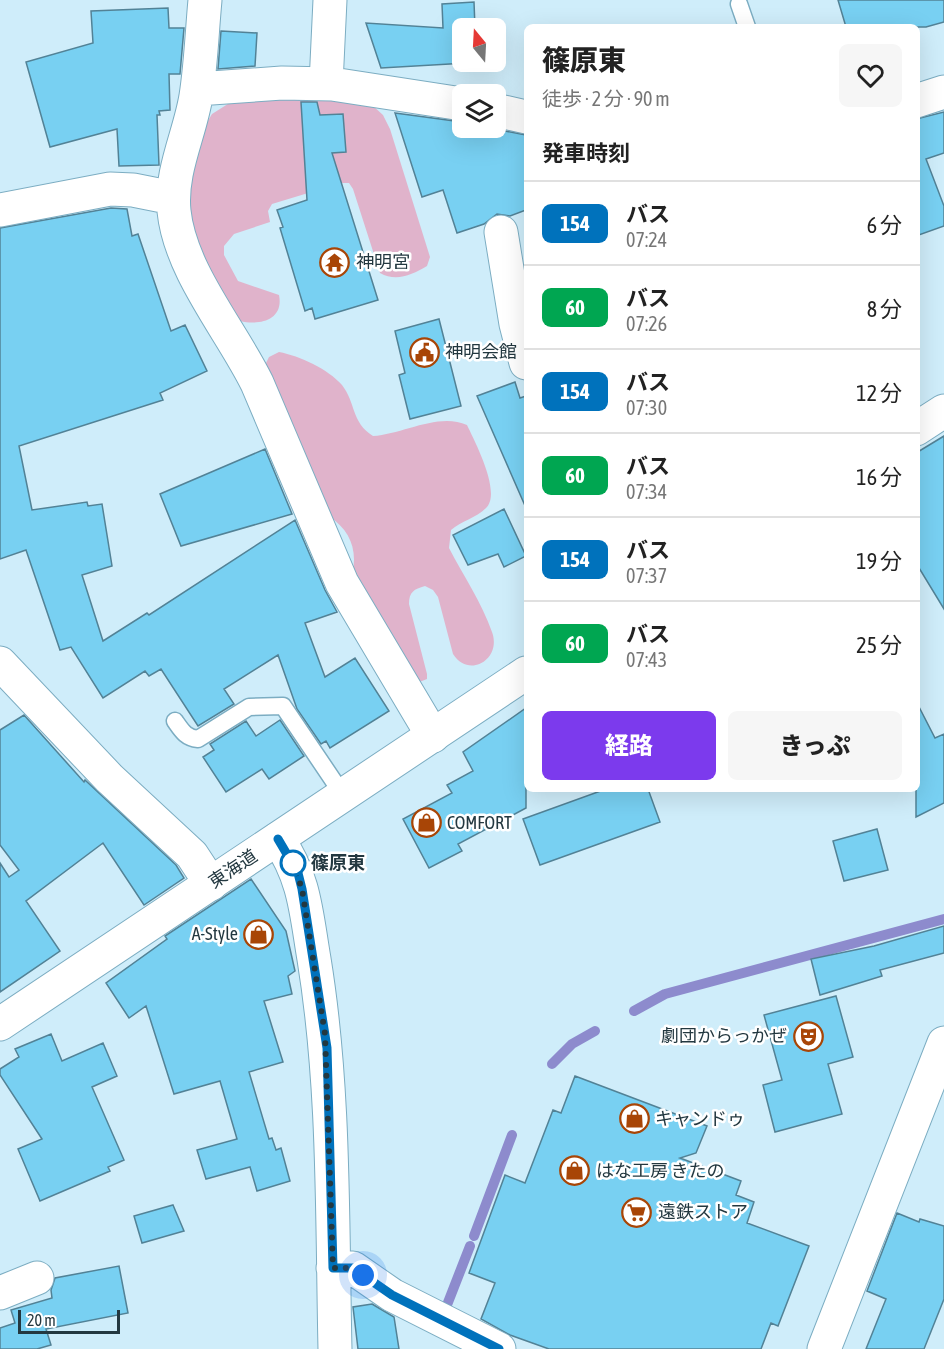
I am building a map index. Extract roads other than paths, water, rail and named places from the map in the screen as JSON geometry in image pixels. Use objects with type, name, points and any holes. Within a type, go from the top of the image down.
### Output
[{"type":"street","points":[[205,0],[197,89],[189,129],[177,170],[173,198],[179,234],[194,273],[257,383],[342,583],[433,736]]},
{"type":"street","points":[[326,84],[330,0]]},
{"type":"street","points":[[197,89],[282,83],[326,84],[452,103]]},
{"type":"street","points":[[920,100],[944,92]]},
{"type":"street","points":[[506,112],[524,117]]},
{"type":"street","points":[[0,210],[110,189],[133,190],[173,198]]},
{"type":"street","points":[[501,232],[516,324],[524,355]]},
{"type":"street","points":[[920,426],[944,411]]},
{"type":"street","points":[[0,663],[109,778],[192,855],[211,884]]},
{"type":"street","name":"東海道","points":[[0,1024],[524,674]]},
{"type":"street","points":[[278,839],[291,858],[300,881],[324,1021],[328,1074],[335,1349]]},
{"type":"street","points":[[824,1349],[944,1043]]},
{"type":"street","points":[[333,1268],[353,1268],[392,1295],[499,1349]]},
{"type":"street","points":[[0,1293],[37,1278]]},
{"type":"lane","points":[[739,4],[746,24]]},
{"type":"lane","points":[[175,721],[183,734],[198,739],[249,708],[284,706],[343,795]]},
{"type":"waterway","points":[[634,1011],[665,994],[944,919]]},
{"type":"waterway","points":[[552,1064],[572,1044],[595,1031]]},
{"type":"waterway","points":[[474,1236],[512,1135]]},
{"type":"waterway","points":[[447,1305],[470,1246]]},
{"type":"place","name":"神明宮","points":[[335,262]]},
{"type":"place","name":"神明会館","points":[[424,352]]},
{"type":"place","name":"COMFORT","points":[[426,823]]},
{"type":"place","name":"篠原東","points":[[293,863]]},
{"type":"place","name":"A-Style","points":[[259,934]]},
{"type":"place","name":"劇団からっかぜ","points":[[808,1036]]},
{"type":"place","name":"キャンドゥ","points":[[634,1119]]},
{"type":"place","name":"はな工房 きたの","points":[[575,1171]]},
{"type":"place","name":"遠鉄ストア","points":[[637,1212]]}]
